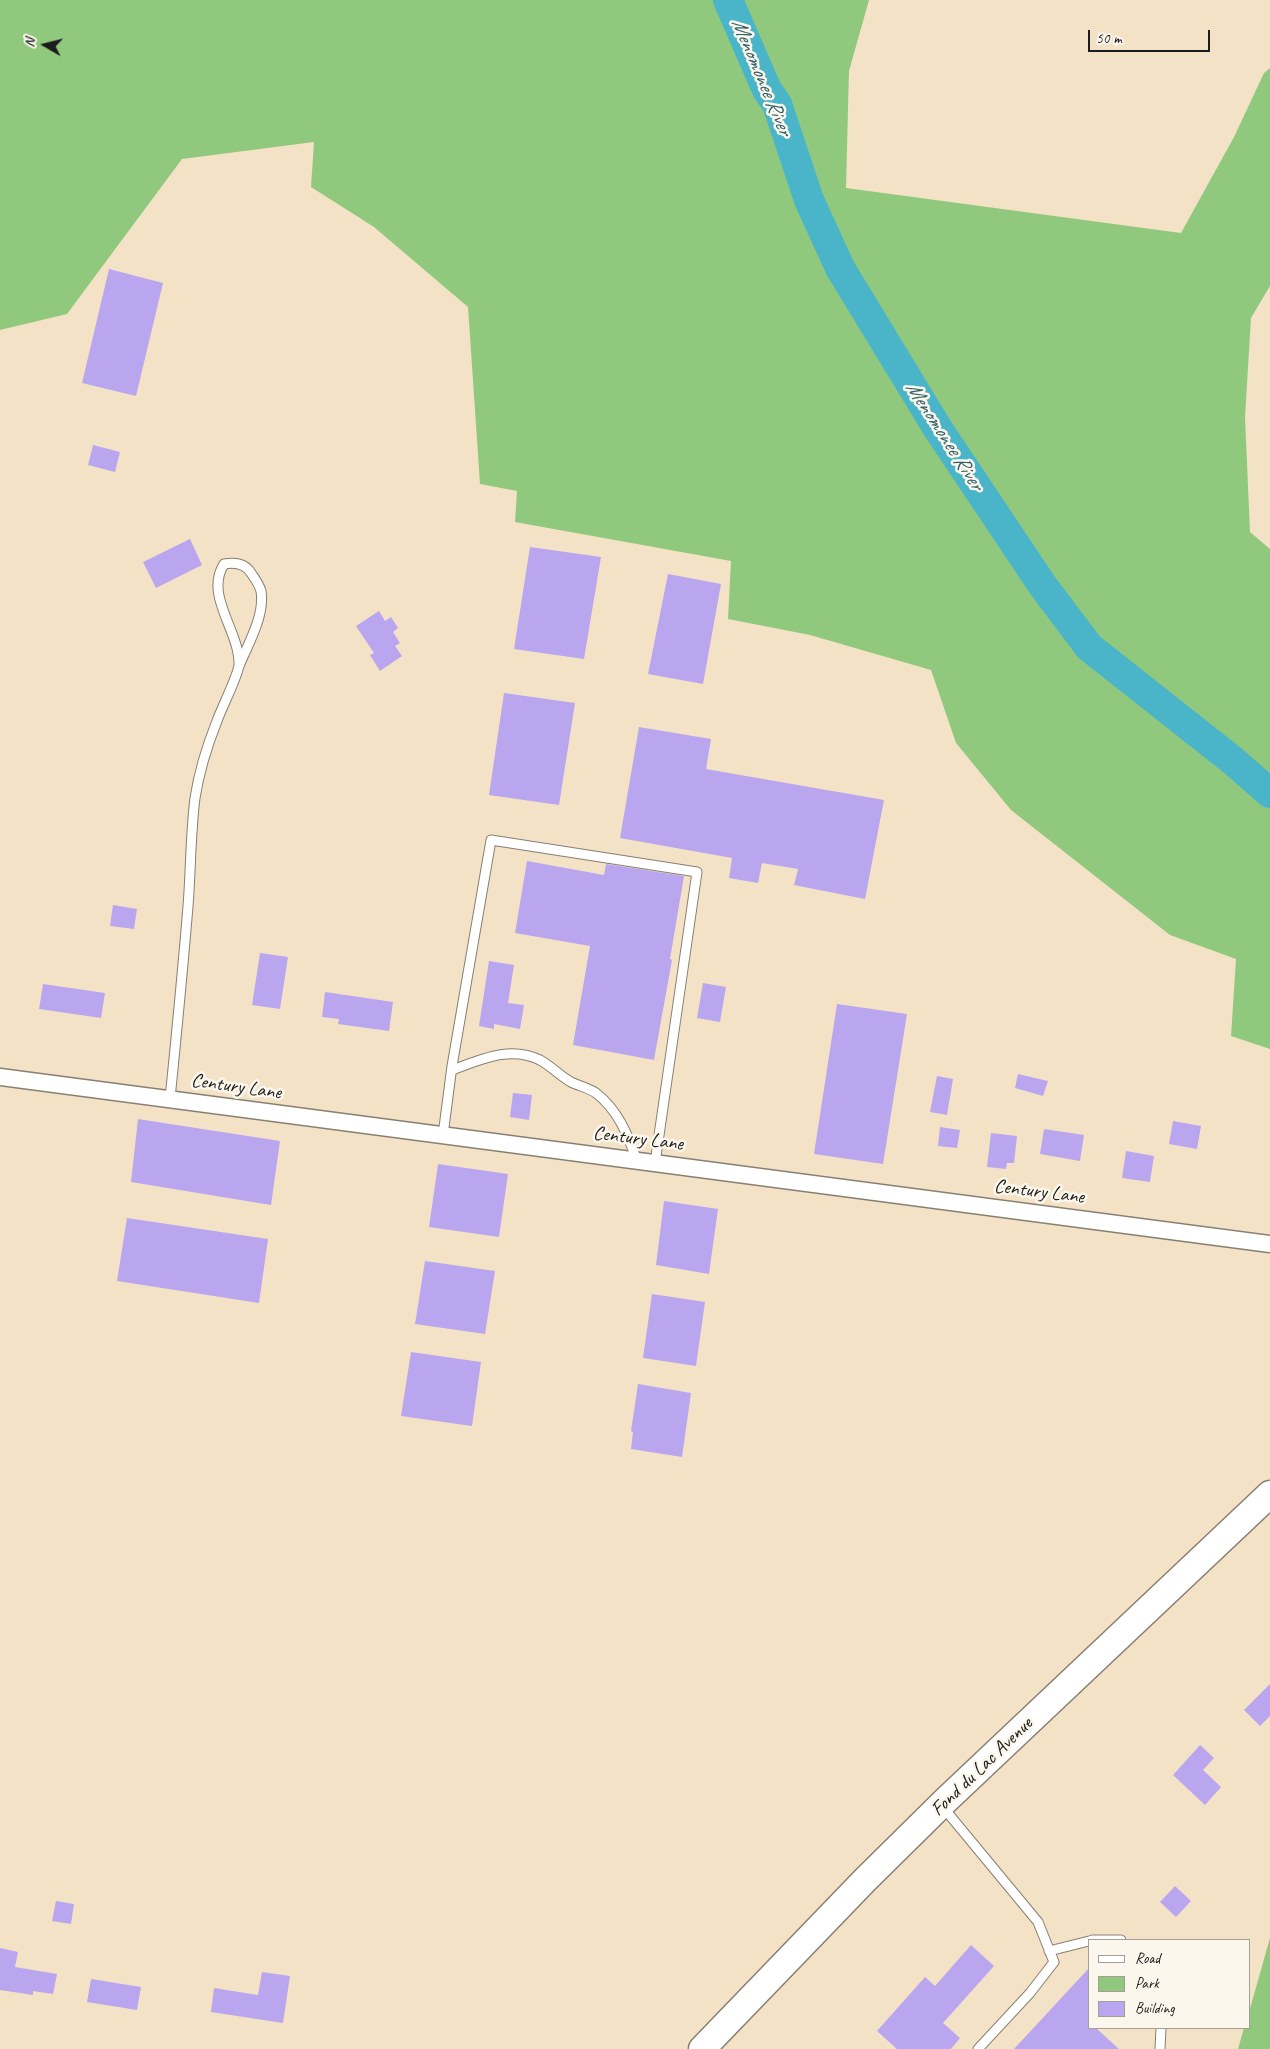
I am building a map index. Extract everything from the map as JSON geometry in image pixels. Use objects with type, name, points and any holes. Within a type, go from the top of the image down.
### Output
[{"type":"main road","name":"Fond du Lac Avenue","points":[[702,2049],[858,1887],[941,1805],[1270,1494]]},
{"type":"street","name":"Century Lane","points":[[0,1077],[1270,1244]]},
{"type":"lane","points":[[170,1099],[188,917],[190,850],[196,797],[203,762],[215,724],[239,666],[259,615],[261,591],[249,570],[242,564],[231,563],[224,564],[218,573],[216,586],[236,647],[239,666]]},
{"type":"lane","points":[[443,1135],[452,1070],[491,840],[697,872],[655,1163]]},
{"type":"lane","points":[[452,1070],[495,1054],[521,1054],[540,1060],[572,1082],[595,1092],[612,1108],[621,1121],[638,1161]]},
{"type":"lane","points":[[941,1805],[1038,1922],[1054,1962],[1030,1993],[978,2049]]},
{"type":"lane","points":[[1049,1951],[1088,1941]]},
{"type":"lane","points":[[1160,2049],[1161,2029]]},
{"type":"green space","points":[[0,0],[869,0],[849,71],[846,188],[1181,233],[1234,137],[1264,73],[1270,68],[1270,286],[1251,318],[1245,417],[1250,532],[1270,549],[1270,1049],[1231,1036],[1236,959],[1170,935],[1011,810],[956,743],[931,670],[810,635],[728,619],[731,561],[515,522],[517,491],[480,484],[468,307],[374,227],[311,187],[314,142],[182,159],[67,314],[0,330]]},
{"type":"green space","points":[[1270,1938],[1270,2049],[1238,2049],[1244,2029],[1250,2029],[1250,2008]]},
{"type":"building","points":[[109,269],[163,283],[136,396],[82,383]]},
{"type":"building","points":[[93,445],[120,452],[115,472],[88,465]]},
{"type":"building","points":[[190,539],[202,565],[156,588],[143,562]]},
{"type":"building","points":[[530,547],[601,557],[584,659],[514,649]]},
{"type":"building","points":[[668,574],[721,584],[703,684],[648,674]]},
{"type":"building","points":[[379,611],[385,621],[391,617],[398,628],[393,632],[400,643],[395,646],[402,656],[380,671],[370,655],[374,653],[356,626]]},
{"type":"building","points":[[504,693],[575,703],[559,805],[489,795]]},
{"type":"building","points":[[639,727],[711,739],[706,769],[884,800],[865,899],[794,885],[798,869],[762,863],[758,883],[729,878],[732,858],[620,838]]},
{"type":"building","points":[[527,861],[604,875],[606,864],[684,876],[670,959],[672,960],[654,1060],[573,1045],[590,946],[515,933]]},
{"type":"building","points":[[113,905],[137,909],[134,929],[110,926]]},
{"type":"building","points":[[260,953],[288,957],[280,1009],[252,1005]]},
{"type":"building","points":[[489,961],[514,965],[508,1003],[524,1005],[520,1029],[494,1024],[494,1029],[479,1026]]},
{"type":"building","points":[[703,983],[726,987],[720,1022],[697,1018]]},
{"type":"building","points":[[43,984],[105,993],[101,1018],[39,1009]]},
{"type":"building","points":[[325,992],[393,1002],[389,1031],[338,1024],[339,1019],[322,1017]]},
{"type":"building","points":[[837,1004],[907,1014],[883,1164],[814,1154]]},
{"type":"building","points":[[1018,1074],[1048,1081],[1043,1096],[1015,1088]]},
{"type":"building","points":[[937,1076],[953,1079],[947,1115],[930,1112]]},
{"type":"building","points":[[513,1093],[532,1095],[529,1120],[510,1117]]},
{"type":"building","points":[[138,1119],[280,1141],[271,1205],[131,1182]]},
{"type":"building","points":[[1173,1121],[1201,1126],[1197,1149],[1169,1144]]},
{"type":"building","points":[[940,1127],[960,1130],[957,1148],[938,1146]]},
{"type":"building","points":[[1044,1129],[1084,1135],[1080,1161],[1040,1154]]},
{"type":"building","points":[[991,1133],[1017,1136],[1014,1163],[1007,1163],[1006,1169],[987,1167]]},
{"type":"building","points":[[1126,1151],[1154,1156],[1150,1182],[1122,1178]]},
{"type":"building","points":[[438,1164],[508,1174],[499,1237],[429,1227]]},
{"type":"building","points":[[664,1201],[718,1209],[709,1274],[656,1265]]},
{"type":"building","points":[[127,1218],[268,1239],[259,1303],[117,1281]]},
{"type":"building","points":[[425,1261],[495,1271],[485,1334],[415,1324]]},
{"type":"building","points":[[652,1294],[705,1302],[696,1366],[643,1358]]},
{"type":"building","points":[[411,1352],[481,1362],[472,1426],[401,1416]]},
{"type":"building","points":[[638,1384],[691,1393],[682,1457],[631,1449],[633,1432],[631,1431]]},
{"type":"building","points":[[1270,1684],[1270,1716],[1260,1726],[1244,1710]]},
{"type":"building","points":[[1200,1745],[1214,1758],[1203,1770],[1221,1787],[1205,1805],[1173,1775]]},
{"type":"building","points":[[1175,1886],[1191,1901],[1176,1917],[1160,1902]]},
{"type":"building","points":[[56,1901],[74,1904],[71,1924],[52,1921]]},
{"type":"building","points":[[971,1945],[994,1966],[943,2023],[960,2038],[951,2049],[897,2049],[877,2031],[925,1977],[935,1986]]},
{"type":"building","points":[[0,1948],[18,1952],[15,1967],[57,1974],[53,1994],[33,1991],[33,1995],[0,1990]]},
{"type":"building","points":[[1088,1969],[1088,2029],[1097,2029],[1119,2049],[1014,2049]]},
{"type":"building","points":[[262,1972],[290,1976],[283,2023],[211,2012],[214,1988],[258,1995]]},
{"type":"building","points":[[91,1979],[141,1987],[137,2010],[87,2002]]},
{"type":"waterway","name":"Menomonee River","points":[[728,0],[767,90],[777,104],[809,200],[840,268],[938,429],[1043,586],[1089,647],[1232,760],[1270,793]]}]
